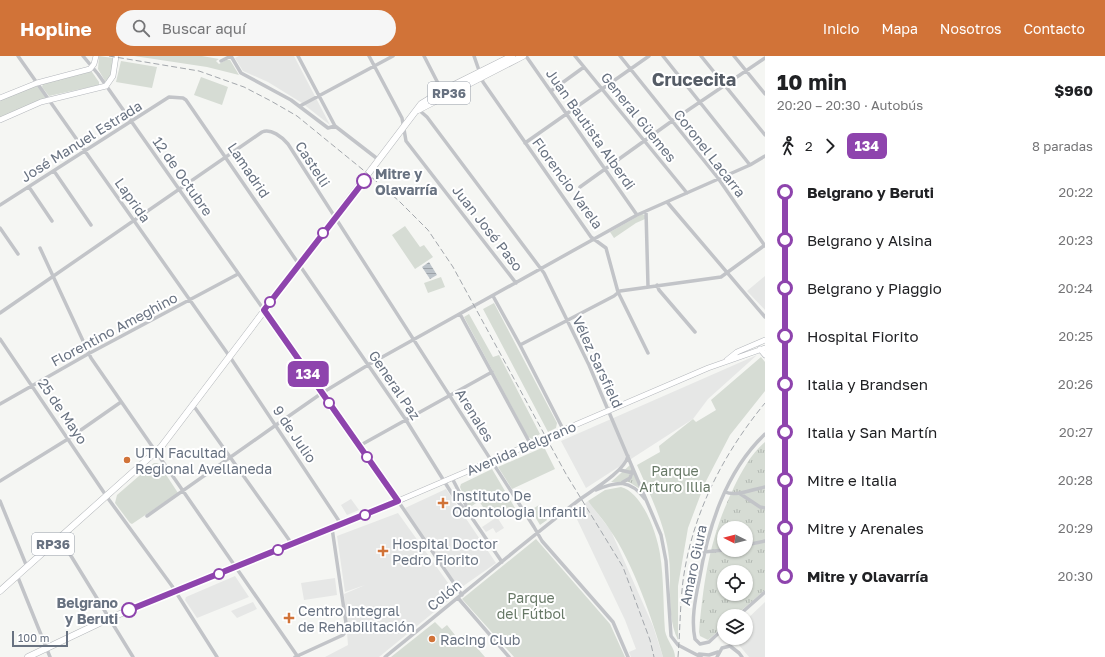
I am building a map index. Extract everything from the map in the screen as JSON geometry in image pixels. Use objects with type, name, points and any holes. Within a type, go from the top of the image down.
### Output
[{"type":"main road","points":[[0,98],[37,83],[92,68],[96,56]]},
{"type":"main road","points":[[0,120],[49,100],[106,86],[113,76],[116,56]]},
{"type":"main road","name":"RP36","points":[[418,110],[480,76],[512,56]]},
{"type":"main road","name":"RP36","points":[[0,591],[156,452],[194,405],[264,310],[426,100],[442,91],[480,76],[523,56]]},
{"type":"main road","points":[[264,310],[398,501]]},
{"type":"main road","name":"Avenida Belgrano","points":[[727,360],[737,352],[765,340]]},
{"type":"main road","points":[[763,349],[765,355]]},
{"type":"main road","name":"Avenida Belgrano","points":[[28,657],[110,618],[492,462],[727,360],[763,349]]},
{"type":"street","name":"Laprida","points":[[18,56],[230,357]]},
{"type":"street","name":"12 de Octubre","points":[[83,56],[132,122],[264,310]]},
{"type":"street","points":[[221,62],[231,56],[241,73],[284,95],[328,128],[335,126]]},
{"type":"street","points":[[298,56],[335,126],[380,161]]},
{"type":"street","name":"Juan José Paso","points":[[369,56],[402,118],[407,143],[516,283]]},
{"type":"street","points":[[300,106],[393,56]]},
{"type":"street","points":[[424,56],[442,91]]},
{"type":"street","name":"Florencio Varela","points":[[474,56],[480,76],[525,143],[593,239],[606,248],[618,292],[648,353]]},
{"type":"street","name":"Juan Bautista Alberdi","points":[[526,56],[637,215]]},
{"type":"street","name":"General Güemes","points":[[575,56],[687,193]]},
{"type":"street","name":"Coronel Lacarra","points":[[620,56],[718,178],[765,245]]},
{"type":"street","points":[[525,143],[649,56]]},
{"type":"street","points":[[663,56],[750,165]]},
{"type":"street","points":[[701,56],[765,135]]},
{"type":"street","points":[[734,56],[765,94]]},
{"type":"street","points":[[580,187],[672,121],[765,58]]},
{"type":"street","points":[[551,91],[584,67]]},
{"type":"street","name":"José Manuel Estrada","points":[[0,205],[169,97],[174,96]]},
{"type":"street","name":"Lamadrid","points":[[174,96],[186,100],[226,155],[300,264]]},
{"type":"street","name":"Vélez Sarsfield","points":[[418,110],[427,117],[540,269],[567,321],[589,365],[661,535],[665,554],[671,636],[675,643],[689,652],[701,657]]},
{"type":"street","name":"Castelli","points":[[226,155],[265,130],[280,136],[288,144],[335,218]]},
{"type":"street","points":[[0,313],[226,155]]},
{"type":"street","points":[[147,516],[322,393],[368,365],[637,215],[750,165],[764,157],[765,162]]},
{"type":"street","points":[[54,171],[91,225]]},
{"type":"street","points":[[29,187],[52,221]]},
{"type":"street","points":[[667,202],[765,317]]},
{"type":"street","points":[[646,211],[648,286]]},
{"type":"street","name":"Arenales","points":[[335,218],[450,395],[542,541],[613,622],[628,657]]},
{"type":"street","points":[[0,228],[18,254]]},
{"type":"street","points":[[520,345],[622,290],[721,277],[728,274],[765,245]]},
{"type":"street","points":[[40,248],[88,354],[237,566],[297,657],[346,633],[347,627],[332,528]]},
{"type":"street","name":"General Paz","points":[[300,264],[406,420],[456,500],[472,518],[502,562]]},
{"type":"street","name":"Florentino Ameghino","points":[[0,404],[88,354],[238,274]]},
{"type":"street","points":[[658,285],[660,290],[695,332]]},
{"type":"street","points":[[493,296],[564,430]]},
{"type":"street","points":[[460,314],[531,445]]},
{"type":"street","name":"25 de Mayo","points":[[0,338],[107,497],[175,592],[217,657]]},
{"type":"street","name":"9 de Julio","points":[[230,357],[341,524]]},
{"type":"street","points":[[359,446],[492,372]]},
{"type":"street","points":[[0,481],[68,439],[121,402]]},
{"type":"street","points":[[194,405],[292,544]]},
{"type":"street","name":"Amaro Giura","points":[[717,635],[709,642],[698,643],[694,632],[694,610],[704,552],[725,492],[743,458],[765,434]]},
{"type":"street","name":"Colón","points":[[385,657],[502,562],[620,470],[626,462],[628,455]]},
{"type":"street","points":[[620,470],[634,471],[628,480],[622,483]]},
{"type":"street","name":"General Paz","points":[[452,478],[472,518]]},
{"type":"street","points":[[622,483],[635,487],[649,504]]},
{"type":"street","name":"Colón","points":[[591,492],[622,483]]},
{"type":"street","points":[[725,492],[730,494],[739,493],[765,487]]},
{"type":"street","points":[[739,493],[760,507],[765,508]]},
{"type":"street","points":[[0,501],[27,567]]},
{"type":"street","points":[[398,501],[462,595]]},
{"type":"street","points":[[60,538],[133,657]]},
{"type":"street","points":[[753,544],[765,541]]},
{"type":"street","points":[[704,552],[717,551]]},
{"type":"street","points":[[18,575],[50,657]]},
{"type":"street","points":[[746,609],[765,592]]},
{"type":"street","points":[[458,598],[509,657]]},
{"type":"street","points":[[689,652],[706,655],[730,646],[742,656]]},
{"type":"street","points":[[717,657],[719,651]]},
{"type":"shaded area","points":[[239,56],[294,56],[330,125],[302,103],[268,82],[243,71],[235,58]]},
{"type":"shaded area","points":[[429,262],[437,275],[430,279],[422,267]]},
{"type":"shaded area","points":[[765,276],[765,310],[747,291]]},
{"type":"shaded area","points":[[757,355],[708,399],[693,419],[586,488],[561,441]]},
{"type":"shaded area","points":[[446,489],[496,563],[459,589],[417,529],[405,508]]},
{"type":"shaded area","points":[[351,499],[359,510],[347,515],[341,505]]},
{"type":"shaded area","points":[[588,501],[611,531],[653,626],[663,657],[631,657],[629,652],[636,649],[625,620],[574,513]]},
{"type":"shaded area","points":[[398,513],[456,594],[379,657],[325,657],[348,645],[344,594],[365,585],[345,592],[337,536]]},
{"type":"shaded area","points":[[497,517],[504,528],[496,533],[493,528],[486,532],[482,527]]},
{"type":"shaded area","points":[[235,576],[249,597],[197,618],[185,600],[186,597]]},
{"type":"shaded area","points":[[335,578],[337,595],[304,600],[301,583]]},
{"type":"shaded area","points":[[253,602],[257,609],[237,618],[231,611]]},
{"type":"shaded area","points":[[765,602],[765,657],[749,657],[739,645],[753,645],[753,613]]},
{"type":"green space","points":[[99,56],[113,58],[111,74],[107,81],[105,81],[98,69]]},
{"type":"green space","points":[[134,56],[202,56],[219,59],[216,61],[219,64],[226,60],[230,60],[239,75],[207,67]]},
{"type":"green space","points":[[121,61],[157,67],[152,88],[116,82]]},
{"type":"green space","points":[[92,72],[99,82],[99,85],[49,96],[42,87],[43,84]]},
{"type":"green space","points":[[201,77],[228,87],[222,105],[194,95]]},
{"type":"green space","points":[[37,83],[49,100],[0,120],[0,98]]},
{"type":"green space","points":[[642,214],[645,215],[645,219],[636,223],[614,238],[610,232]]},
{"type":"green space","points":[[405,226],[420,247],[424,245],[433,257],[415,269],[392,235]]},
{"type":"green space","points":[[441,277],[445,287],[428,293],[424,283]]},
{"type":"green space","points":[[494,303],[557,423],[556,428],[548,432],[483,309]]},
{"type":"green space","points":[[469,314],[493,357],[499,355],[540,434],[532,439],[528,437],[464,317]]},
{"type":"green space","name":"Parque Arturo Illia","points":[[761,357],[765,362],[765,391],[730,435],[705,483],[688,528],[678,586],[678,640],[672,621],[670,600],[670,568],[665,534],[657,511],[637,465],[660,452],[659,446],[693,419],[696,422],[716,410],[711,400]]},
{"type":"green space","points":[[765,442],[765,590],[753,600],[753,565],[717,565],[717,601],[752,601],[743,609],[717,609],[717,632],[708,640],[700,636],[699,632],[706,575],[717,530],[717,557],[753,557],[753,521],[720,521],[740,475],[755,452]]},
{"type":"green space","points":[[544,447],[555,469],[512,489],[498,467]]},
{"type":"green space","points":[[154,463],[159,464],[178,493],[132,524],[115,503],[117,495]]},
{"type":"green space","points":[[630,465],[640,489],[629,482],[611,482]]},
{"type":"green space","points":[[492,469],[515,508],[491,519],[479,501],[469,508],[460,487],[461,484]]},
{"type":"green space","points":[[621,487],[636,497],[648,515],[656,536],[663,583],[665,631],[674,651],[675,657],[663,657],[654,626],[634,574],[608,526],[588,501],[605,490]]},
{"type":"green space","points":[[539,505],[547,520],[540,525],[531,510]]},
{"type":"green space","name":"Parque del Fútbol","points":[[536,539],[610,624],[625,657],[514,657],[462,599]]},
{"type":"green space","name":"Racing Club","points":[[435,622],[442,629],[447,625],[455,635],[451,639],[454,643],[465,634],[485,657],[391,657]]},
{"type":"railway","points":[[109,56],[199,71],[244,87],[271,101],[297,116],[362,169],[399,201],[428,230],[453,267],[566,474],[623,567],[650,640],[654,657]]},
{"type":"railway","points":[[678,657],[683,581],[687,556],[694,532],[702,509],[723,464],[736,443],[765,403]]},
{"type":"bus line","name":"134","points":[[129,610],[398,501],[264,310],[364,181]]},
{"type":"place","name":"Mitre y Olavarría","points":[[364,181]]},
{"type":"place","name":"UTN Facultad Regional Avellaneda","points":[[127,460]]},
{"type":"place","name":"Instituto De Odontologia Infantil","points":[[443,503]]},
{"type":"place","name":"Hospital Doctor Pedro Fiorito","points":[[383,551]]},
{"type":"place","name":"Belgrano y Beruti","points":[[129,610]]},
{"type":"place","name":"Centro Integral de Rehabilitación","points":[[289,618]]},
{"type":"place","name":"Racing Club","points":[[432,639]]},
{"type":"district","name":"Crucecita","points":[[694,79]]}]
